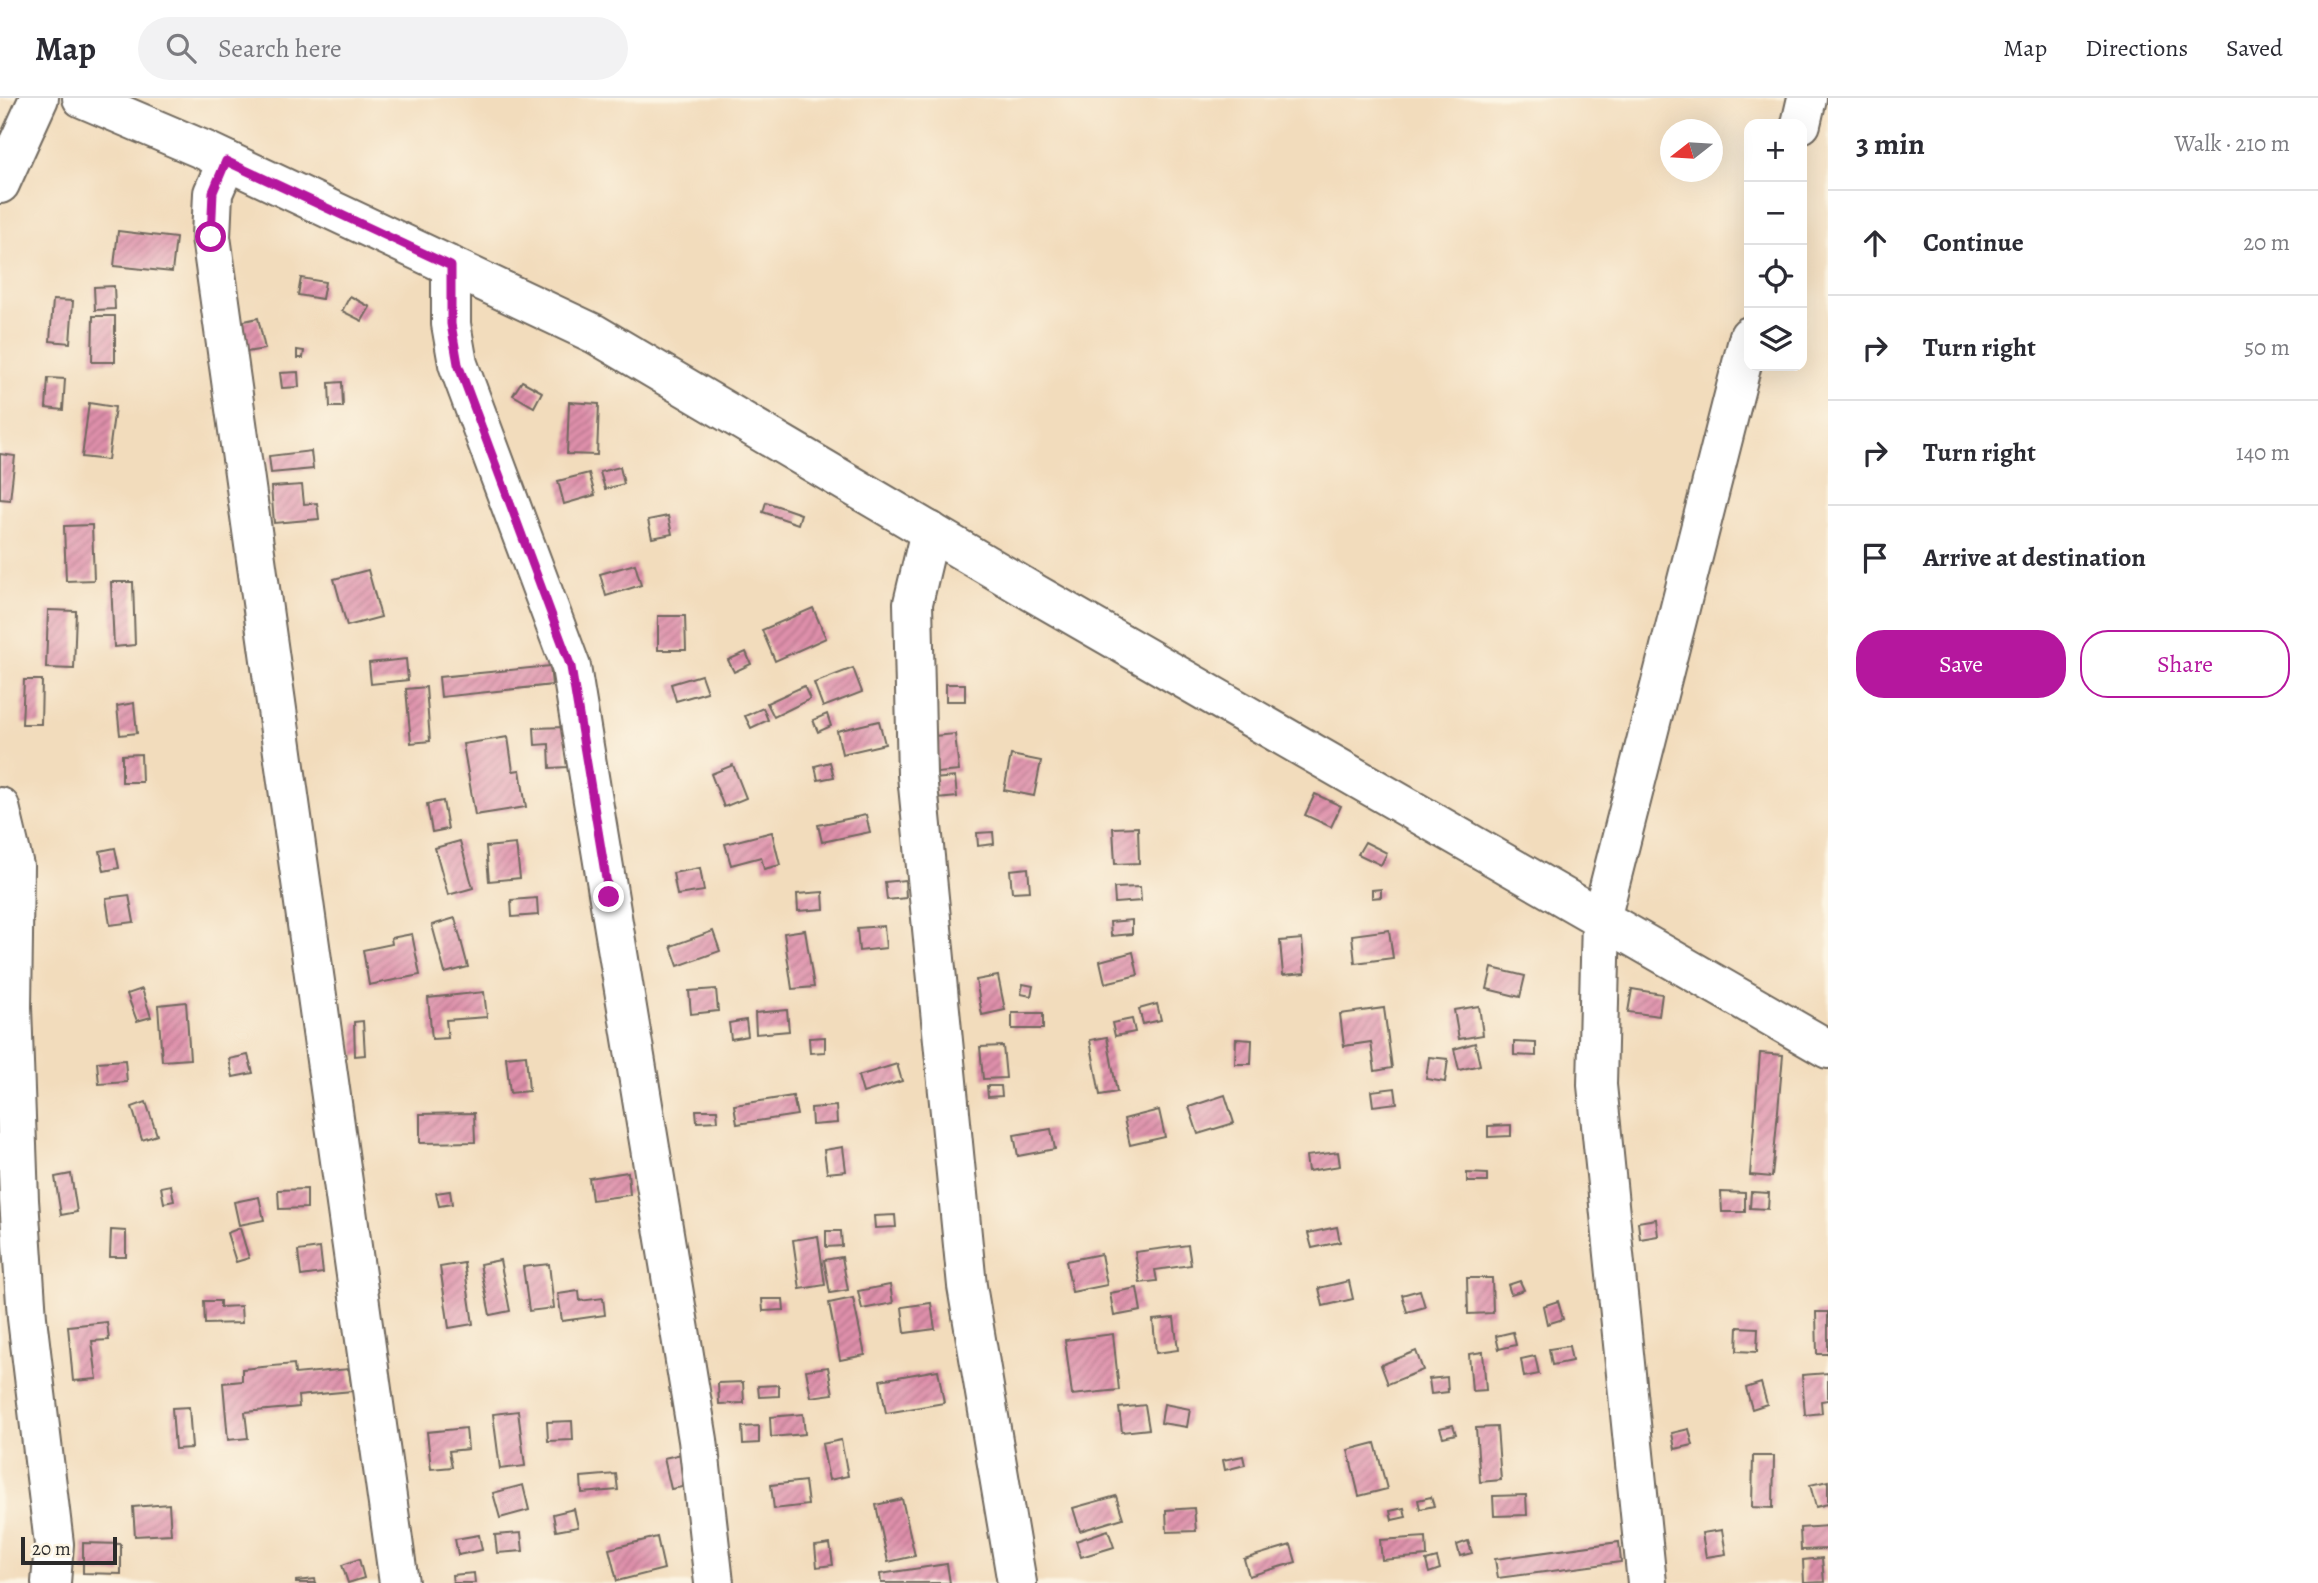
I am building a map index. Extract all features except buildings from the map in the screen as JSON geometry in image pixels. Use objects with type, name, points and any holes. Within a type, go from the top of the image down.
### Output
[{"type":"street","points":[[0,184],[39,98]]},
{"type":"street","points":[[82,98],[226,161],[595,334],[930,531],[1828,1049]]},
{"type":"street","points":[[1802,119],[1807,98]]},
{"type":"street","points":[[226,161],[213,192],[211,237],[399,1583]]},
{"type":"street","points":[[451,266],[451,324],[458,364],[571,667],[698,1440],[714,1583]]},
{"type":"street","points":[[1647,1583],[1597,1085],[1601,919],[1744,355]]},
{"type":"street","points":[[930,531],[913,603],[918,775],[967,1286],[1017,1583]]},
{"type":"street","points":[[0,807],[14,866],[12,1007],[27,1318],[54,1544],[51,1583]]},
{"type":"street","points":[[0,1045],[12,1007]]},
{"type":"route","points":[[211,237],[213,192],[226,161],[451,266],[451,324],[458,364],[571,667],[609,897]]}]
